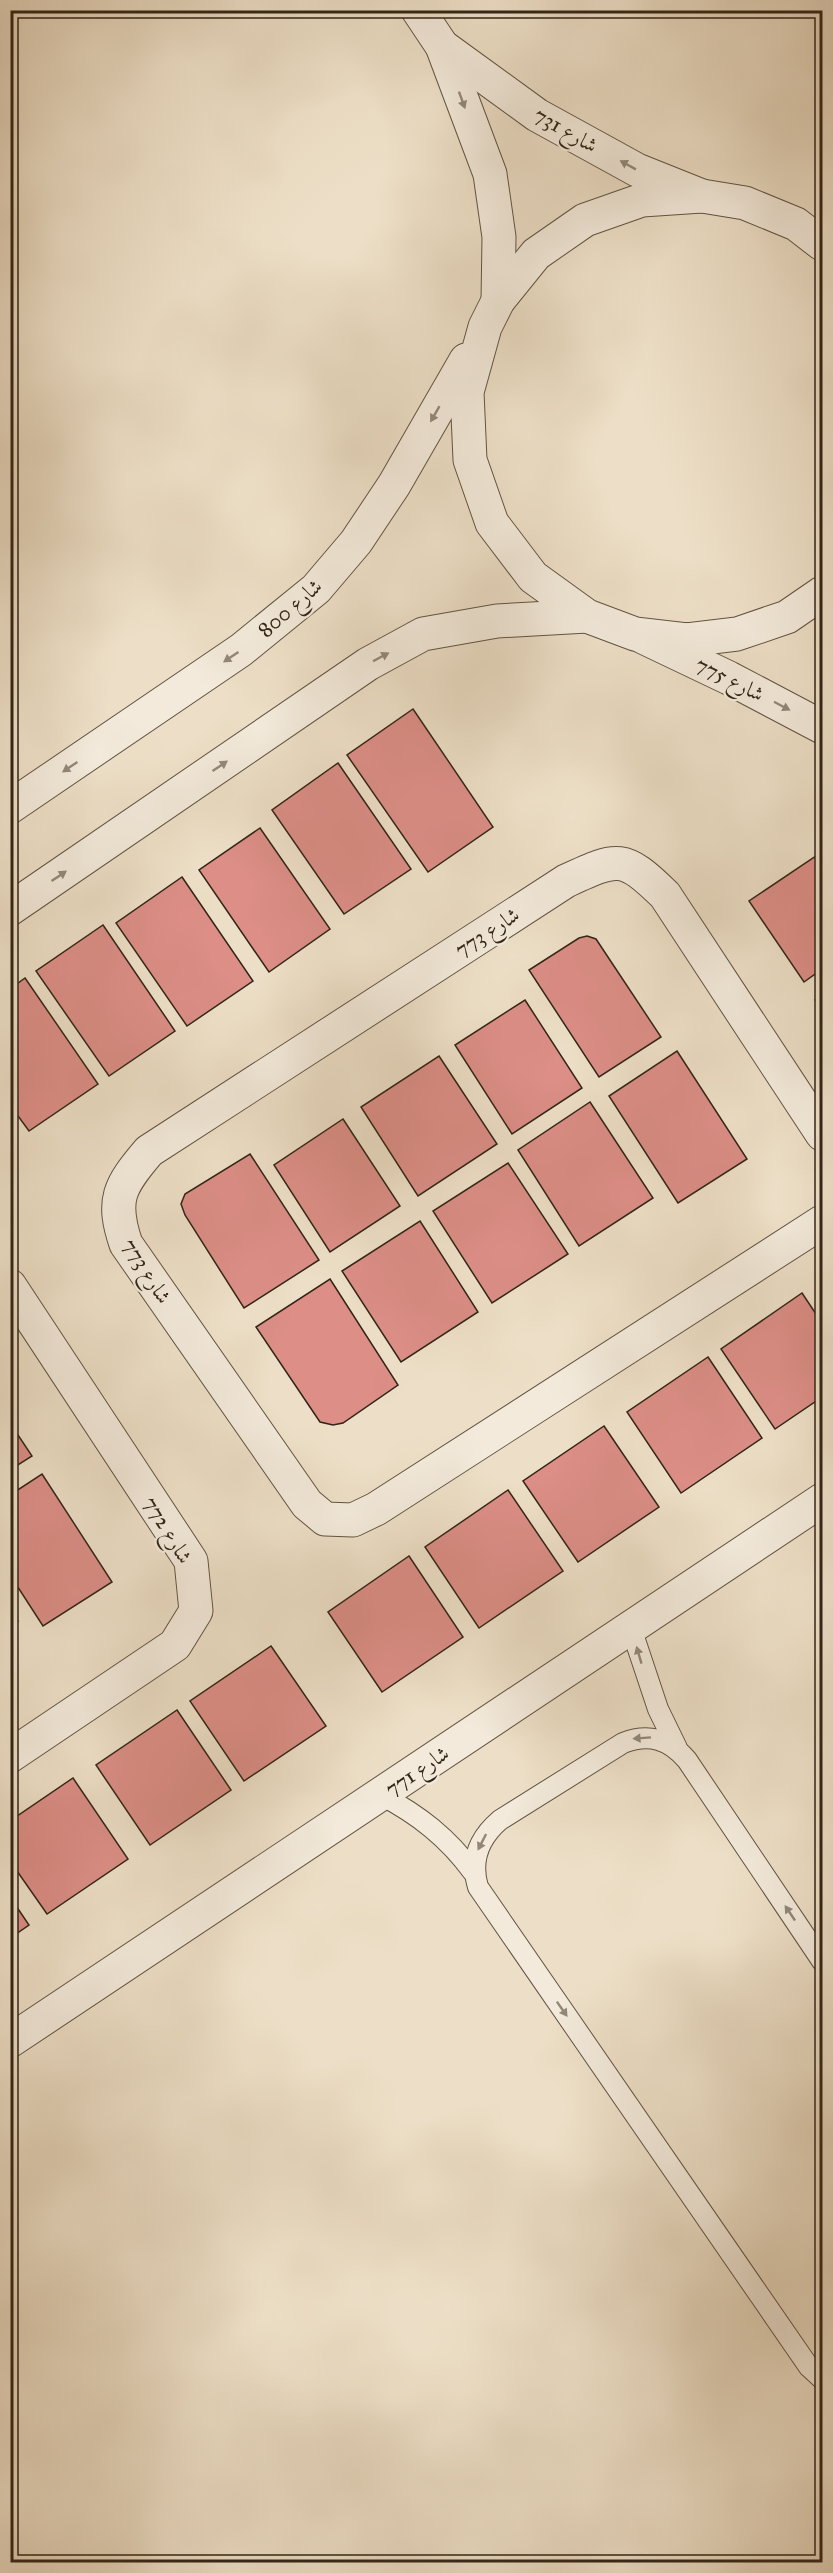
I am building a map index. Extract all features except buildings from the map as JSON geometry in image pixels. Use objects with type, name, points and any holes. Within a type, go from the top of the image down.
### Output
[{"type":"street","name":"شارع 731","points":[[418,10],[442,46],[490,174],[499,237],[491,314]]},
{"type":"street","name":"شارع 731","points":[[442,46],[537,115],[637,170],[702,195]]},
{"type":"street","points":[[702,195],[822,217]]},
{"type":"street","name":"شارع 800","points":[[10,807],[241,650],[316,589],[357,542],[394,485],[491,314],[536,254],[585,220],[642,200],[702,195]]},
{"type":"street","points":[[745,203],[796,224],[822,244]]},
{"type":"street","points":[[491,314],[467,392],[470,460],[492,523],[533,577],[587,616],[636,634],[687,640],[737,634],[787,617],[822,593]]},
{"type":"street","points":[[10,909],[368,664],[423,634],[497,621],[587,616]]},
{"type":"street","name":"شارع 775","points":[[636,634],[729,678],[822,727]]},
{"type":"street","name":"شارع 773","points":[[822,1134],[665,895],[640,871],[618,862],[593,868],[566,881],[149,1151],[135,1167],[120,1191],[118,1218],[126,1244],[307,1504],[325,1519],[353,1520],[386,1503],[822,1222]]},
{"type":"street","name":"شارع 772","points":[[10,1286],[191,1561],[196,1611],[176,1645],[10,1756]]},
{"type":"street","name":"شارع 771","points":[[10,2041],[822,1500]]},
{"type":"lane","points":[[631,1628],[658,1709],[677,1748],[822,1961]]},
{"type":"lane","points":[[473,1872],[481,1842],[500,1820],[622,1743],[636,1738],[649,1737],[663,1740],[677,1748]]},
{"type":"lane","points":[[381,1795],[424,1820],[459,1853],[473,1872],[478,1887],[491,1907],[809,2367],[822,2379]]}]
